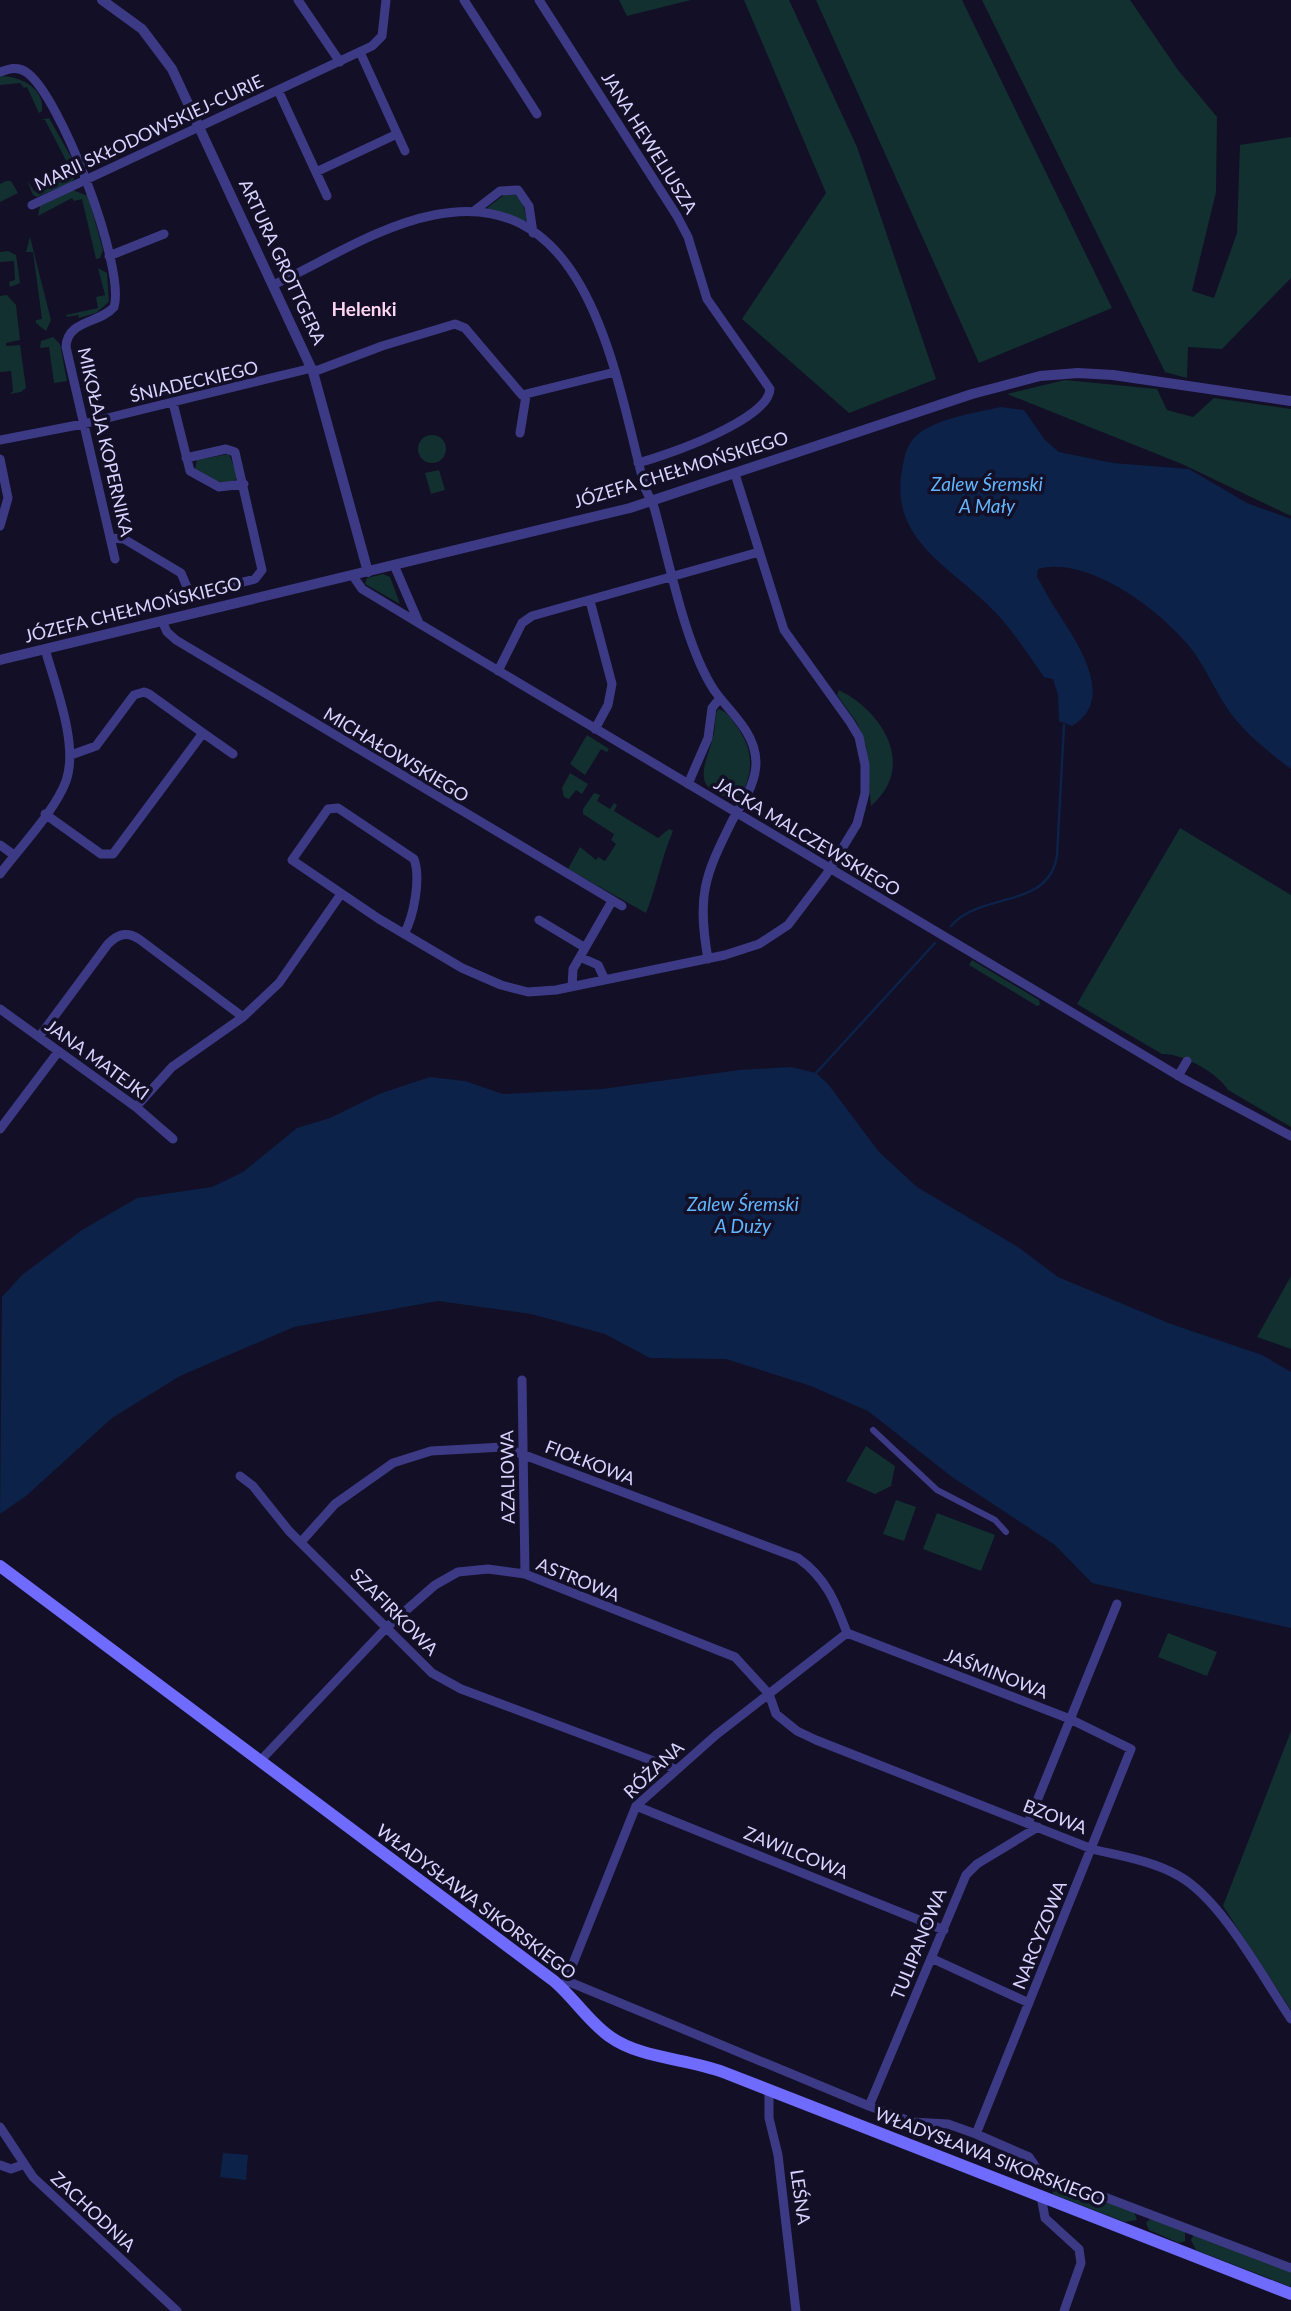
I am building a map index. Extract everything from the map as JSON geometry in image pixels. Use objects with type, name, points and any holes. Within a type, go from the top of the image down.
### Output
[{"type":"main road","name":"WŁADYSŁAWA SIKORSKIEGO","points":[[0,1566],[565,1985],[598,2027],[625,2046],[705,2065],[1291,2294]]},
{"type":"street","name":"ARTURA GROTTGERA","points":[[102,0],[136,24],[156,45],[172,69],[313,370],[368,572]]},
{"type":"street","points":[[298,0],[340,62]]},
{"type":"street","name":"MARII SKŁODOWSKIEJ-CURIE","points":[[32,205],[360,52],[380,40],[386,0]]},
{"type":"street","points":[[464,0],[537,114]]},
{"type":"street","name":"JANA HEWELIUSZA","points":[[539,0],[677,216],[688,237],[707,299],[769,389],[769,398],[762,405],[724,429],[680,451],[638,463]]},
{"type":"street","points":[[360,52],[405,151]]},
{"type":"street","name":"MIKOŁAJA KOPERNIKA","points":[[0,72],[17,68],[31,76],[81,162],[109,256],[116,291],[114,307],[102,316],[74,328],[65,343],[115,559]]},
{"type":"street","name":"MARII SKŁODOWSKIEJ-CURIE","points":[[278,90],[327,196]]},
{"type":"street","points":[[316,172],[397,134]]},
{"type":"street","points":[[474,211],[500,191],[519,190],[529,206],[533,233]]},
{"type":"street","points":[[273,285],[413,221],[443,213],[474,211],[514,222],[533,233],[563,259],[583,286],[605,338],[638,463],[697,660],[720,698],[749,734],[755,754],[753,782],[710,867],[703,890],[702,914],[708,959]]},
{"type":"street","points":[[109,256],[164,234]]},
{"type":"street","name":"ŚNIADECKIEGO","points":[[0,440],[83,424],[313,370],[455,324],[465,328],[516,391],[526,396]]},
{"type":"street","points":[[520,433],[526,396],[615,372]]},
{"type":"street","name":"JÓZEFA CHEŁMOŃSKIEGO","points":[[0,660],[651,502],[972,394],[1054,374],[1113,375],[1291,401]]},
{"type":"street","points":[[173,403],[192,473],[216,486],[244,484]]},
{"type":"street","points":[[170,600],[252,580],[261,572],[237,454],[231,449],[186,458]]},
{"type":"street","points":[[0,459],[8,498],[0,526]]},
{"type":"street","points":[[404,934],[412,914],[415,862],[361,823],[332,807],[323,814],[292,860],[404,934],[471,972],[510,988],[537,992],[708,959],[751,947],[780,931],[802,909],[854,830],[862,808],[866,784],[863,754],[850,722],[785,630],[735,474]]},
{"type":"street","points":[[110,538],[124,539],[181,573],[190,594]]},
{"type":"street","points":[[498,671],[525,621],[759,552]]},
{"type":"street","points":[[394,565],[420,624]]},
{"type":"street","name":"JACKA MALCZEWSKIEGO","points":[[353,576],[362,589],[595,729],[1178,1076],[1291,1136]]},
{"type":"street","points":[[590,601],[612,684],[608,705],[595,729]]},
{"type":"street","name":"MICHAŁOWSKIEGO","points":[[162,621],[169,635],[187,647],[622,906]]},
{"type":"street","points":[[0,874],[66,781],[71,755],[46,649]]},
{"type":"street","points":[[71,755],[96,746],[134,695],[144,692],[233,754]]},
{"type":"street","points":[[688,784],[710,732],[712,708],[720,698]]},
{"type":"street","points":[[45,814],[100,854],[113,854],[203,733]]},
{"type":"street","points":[[0,845],[14,855]]},
{"type":"street","points":[[136,1107],[178,1062],[243,1017],[295,964],[341,894]]},
{"type":"street","points":[[572,986],[572,973],[582,958],[584,947],[612,901]]},
{"type":"street","points":[[539,920],[584,947]]},
{"type":"street","points":[[39,1037],[108,944],[116,937],[126,934],[139,939],[243,1017]]},
{"type":"street","points":[[582,958],[598,965],[605,980]]},
{"type":"street","name":"JANA MATEJKI","points":[[0,1009],[136,1107],[173,1139]]},
{"type":"street","points":[[0,1129],[58,1052]]},
{"type":"street","points":[[1178,1076],[1187,1060]]},
{"type":"street","name":"AZALIOWA","points":[[522,1380],[525,1574]]},
{"type":"street","points":[[873,1430],[937,1490],[995,1520],[1006,1532]]},
{"type":"street","name":"FIOŁKOWA","points":[[301,1542],[335,1504],[393,1463],[451,1448],[503,1447],[798,1558],[814,1570],[833,1595],[847,1633]]},
{"type":"street","name":"SZAFIRKOWA","points":[[240,1476],[253,1486],[301,1542],[432,1672],[461,1689],[675,1769]]},
{"type":"street","name":"ASTROWA","points":[[260,1761],[387,1627],[435,1584],[458,1572],[488,1569],[525,1574],[622,1615],[724,1651],[735,1657],[769,1694]]},
{"type":"street","points":[[1033,1825],[1070,1719],[1117,1604]]},
{"type":"street","name":"RÓŻANA","points":[[565,1985],[636,1806],[675,1769],[847,1633]]},
{"type":"street","name":"JAŚMINOWA","points":[[847,1633],[1070,1719],[1131,1749]]},
{"type":"street","name":"BZOWA","points":[[769,1694],[776,1714],[806,1736],[1092,1849],[1162,1868],[1199,1891],[1233,1934],[1291,2020]]},
{"type":"street","name":"NARCYZOWA","points":[[976,2134],[1131,1749]]},
{"type":"street","name":"ZAWILCOWA","points":[[636,1806],[944,1930]]},
{"type":"street","name":"TULIPANOWA","points":[[869,2106],[966,1875],[977,1864],[1033,1825]]},
{"type":"street","points":[[931,1958],[1029,2003]]},
{"type":"street","name":"WŁADYSŁAWA SIKORSKIEGO","points":[[565,1985],[912,2122],[948,2124],[976,2134],[1028,2157],[1038,2170],[1052,2177],[1291,2268]]},
{"type":"street","name":"LEŚNA","points":[[769,2089],[769,2118],[778,2155],[796,2311]]},
{"type":"street","name":"ZACHODNIA","points":[[0,2127],[22,2165],[177,2311]]},
{"type":"street","points":[[0,2165],[11,2169],[22,2165]]},
{"type":"street","points":[[1041,2196],[1045,2218],[1079,2249],[1081,2263],[1064,2311]]},
{"type":"green space","points":[[619,0],[691,0],[627,16]]},
{"type":"green space","points":[[744,0],[789,0],[857,147],[936,379],[849,413],[742,319],[826,193]]},
{"type":"green space","points":[[816,0],[962,0],[1112,308],[979,363]]},
{"type":"green space","points":[[982,0],[1130,0],[1178,70],[1217,117],[1216,192],[1192,291],[1214,298],[1237,233],[1240,145],[1291,137],[1291,278],[1222,349],[1188,347],[1187,378],[1165,372]]},
{"type":"green space","points":[[0,76],[15,78],[30,85],[40,96],[42,111],[39,113],[27,87],[24,88],[20,83],[0,85]]},
{"type":"green space","points":[[49,118],[79,171],[72,182],[37,197],[33,195],[27,180],[34,191],[41,193],[72,172],[45,120],[41,120]]},
{"type":"green space","points":[[11,181],[18,193],[0,202],[0,184]]},
{"type":"green space","points":[[73,190],[88,196],[103,250],[100,258],[96,259],[82,199],[74,201],[72,198],[38,216],[40,206]]},
{"type":"green space","points":[[514,194],[523,203],[527,222],[487,208],[504,195]]},
{"type":"green space","points":[[30,237],[51,320],[46,331],[36,323],[36,320],[42,319],[33,252],[26,252]]},
{"type":"green space","points":[[8,251],[16,255],[20,283],[10,287],[9,282],[15,280],[14,261],[0,262],[0,252]]},
{"type":"green space","points":[[98,268],[107,273],[109,302],[96,313],[79,318],[78,315],[67,317],[66,315],[98,308],[96,297],[105,295]]},
{"type":"green space","points":[[7,295],[16,305],[20,340],[6,343],[6,346],[20,345],[26,388],[10,394],[13,391],[11,371],[0,372],[0,296]]},
{"type":"green space","points":[[53,337],[60,344],[67,381],[54,383],[49,347],[40,348],[41,341]]},
{"type":"green space","points":[[1065,380],[1157,389],[1167,410],[1193,417],[1214,398],[1291,409],[1291,516],[1182,464],[1007,394]]},
{"type":"green space","points":[[432,435],[442,439],[446,449],[442,459],[432,463],[422,459],[418,449],[422,439]]},
{"type":"green space","points":[[229,454],[238,477],[233,481],[216,481],[195,469],[197,460]]},
{"type":"green space","points":[[439,470],[445,490],[431,494],[425,473]]},
{"type":"green space","points":[[383,574],[390,577],[400,604],[365,584],[367,578]]},
{"type":"green space","points":[[839,690],[869,712],[889,741],[893,758],[892,774],[885,790],[871,806],[866,746],[857,723],[837,695]]},
{"type":"green space","points":[[718,709],[728,715],[741,732],[750,758],[749,775],[742,794],[731,798],[718,794],[705,782],[705,766]]},
{"type":"green space","points":[[587,735],[609,749],[607,752],[601,749],[585,775],[570,764]]},
{"type":"green space","points":[[570,773],[588,784],[582,794],[576,790],[569,799],[564,797],[562,788]]},
{"type":"green space","points":[[594,793],[600,795],[597,801],[610,809],[614,803],[617,805],[614,811],[658,838],[669,829],[673,831],[646,913],[568,869],[580,847],[596,860],[598,857],[605,861],[616,844],[611,840],[614,834],[583,814],[583,809]]},
{"type":"green space","points":[[1180,828],[1291,895],[1291,1127],[1228,1090],[1199,1065],[1162,1054],[1077,1004]]},
{"type":"green space","points":[[972,960],[1039,1000],[1040,1005],[1037,1006],[969,965]]},
{"type":"green space","points":[[1291,1276],[1291,1349],[1257,1337]]},
{"type":"green space","points":[[866,1446],[895,1466],[891,1486],[875,1494],[846,1481]]},
{"type":"green space","points":[[896,1500],[916,1507],[904,1541],[883,1534]]},
{"type":"green space","points":[[937,1513],[995,1535],[981,1571],[923,1549]]},
{"type":"green space","points":[[1168,1633],[1217,1652],[1207,1676],[1158,1657]]},
{"type":"green space","points":[[1291,1731],[1291,2010],[1223,1906]]},
{"type":"green space","points":[[1053,2181],[1134,2212],[1137,2220],[1125,2222],[1053,2194]]},
{"type":"green space","points":[[1150,2219],[1185,2230],[1185,2241],[1179,2243],[1149,2230],[1146,2223]]},
{"type":"green space","points":[[1194,2234],[1291,2271],[1291,2287],[1196,2250],[1191,2240]]},
{"type":"water","name":"Zalew Śremski A Mały","points":[[1001,407],[1024,410],[1045,440],[1059,452],[1113,463],[1189,469],[1247,503],[1291,519],[1291,769],[1235,719],[1193,651],[1164,620],[1124,591],[1102,579],[1058,567],[1038,569],[1037,577],[1080,649],[1092,683],[1092,699],[1086,714],[1072,726],[1059,721],[1058,695],[1053,679],[1044,677],[996,613],[928,551],[905,516],[901,495],[905,456],[916,436],[945,420]]},
{"type":"water","name":"Zalew Śremski A Duży","points":[[791,1067],[816,1073],[828,1084],[879,1152],[917,1187],[1018,1247],[1058,1277],[1171,1324],[1262,1355],[1291,1372],[1291,1628],[1092,1583],[1055,1545],[952,1477],[868,1411],[811,1386],[726,1359],[650,1358],[605,1334],[531,1314],[438,1301],[294,1327],[180,1376],[112,1418],[26,1496],[0,1514],[2,1297],[22,1275],[82,1230],[137,1198],[212,1187],[243,1172],[297,1128],[330,1118],[379,1094],[430,1077],[465,1081],[503,1094],[602,1089],[739,1070]]},
{"type":"water","points":[[223,2153],[248,2155],[246,2180],[220,2177]]},
{"type":"waterway","points":[[951,926],[964,915],[979,908],[1027,893],[1041,885],[1051,873],[1057,856],[1064,725]]},
{"type":"waterway","points":[[816,1073],[935,943]]},
{"type":"district","name":"Helenki","points":[[364,309]]}]
